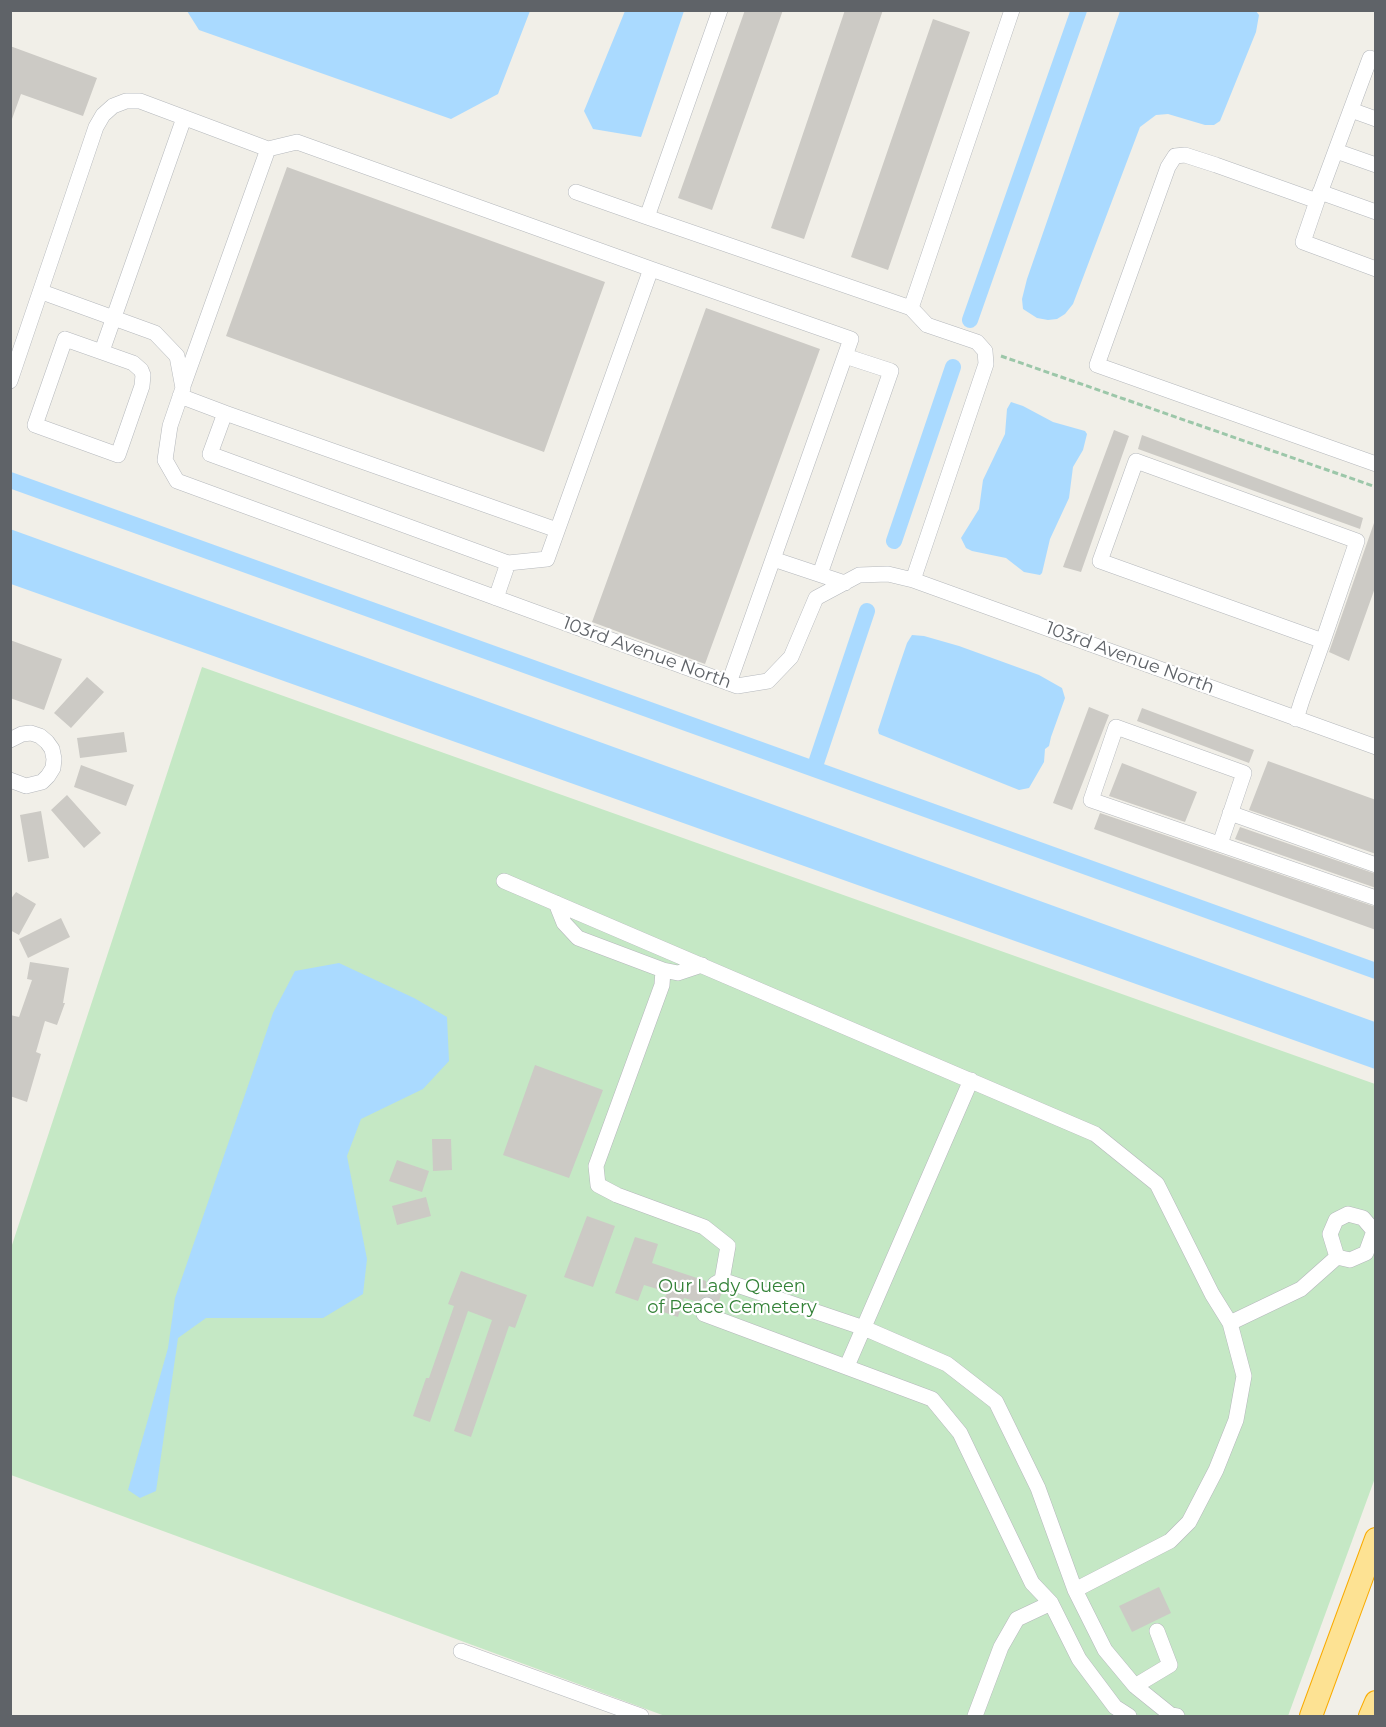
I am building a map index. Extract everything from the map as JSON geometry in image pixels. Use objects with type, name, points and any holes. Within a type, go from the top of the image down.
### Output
[{"type":"highway","points":[[1311,1716],[1376,1539]]},
{"type":"highway","points":[[1370,1716],[1376,1702]]},
{"type":"street","points":[[648,217],[720,10]]},
{"type":"street","points":[[910,308],[1011,10]]},
{"type":"street","points":[[1376,60],[1370,58],[1303,242],[1376,269]]},
{"type":"street","points":[[10,381],[96,127],[103,115],[113,106],[126,101],[140,101],[268,149],[297,142],[851,339],[729,683]]},
{"type":"street","points":[[1351,110],[1376,119]]},
{"type":"street","points":[[102,351],[184,117]]},
{"type":"street","points":[[268,149],[181,392],[225,413],[557,530]]},
{"type":"street","points":[[1336,151],[1376,165]]},
{"type":"street","points":[[1376,212],[1319,197],[1185,155],[1175,156],[1168,167],[1098,365],[1376,464]]},
{"type":"street","points":[[576,192],[910,308],[927,325],[977,342],[985,351],[986,364],[913,580]]},
{"type":"street","points":[[225,413],[210,454],[508,563],[547,559],[651,269]]},
{"type":"street","name":"103rd Avenue North","points":[[42,292],[155,333],[177,356],[181,392],[170,426],[165,460],[177,481],[737,686],[768,681],[790,657],[816,598],[860,575],[888,574],[913,580],[1376,747]]},
{"type":"street","points":[[65,339],[102,351],[133,363],[138,366],[143,375],[142,386],[118,455],[35,425],[65,339]]},
{"type":"street","points":[[820,574],[891,371],[845,356]]},
{"type":"street","points":[[1296,718],[1323,641],[1357,541],[1136,461],[1100,561],[1323,641]]},
{"type":"street","points":[[773,559],[845,583]]},
{"type":"street","points":[[496,598],[508,563]]},
{"type":"street","points":[[1220,844],[1244,773],[1116,727],[1090,800],[1376,897]]},
{"type":"street","points":[[10,780],[26,786],[42,782],[48,776],[54,759],[52,749],[40,736],[31,733],[11,738]]},
{"type":"street","points":[[1230,813],[1376,865]]},
{"type":"street","points":[[504,881],[1095,1134],[1157,1184],[1212,1294],[1230,1323],[1244,1376],[1236,1420],[1216,1470],[1189,1522],[1170,1541],[1075,1590]]},
{"type":"street","points":[[556,903],[564,923],[578,938],[663,970],[678,973],[702,965]]},
{"type":"street","points":[[663,970],[662,986],[596,1166],[598,1185],[617,1195],[704,1227],[728,1246],[719,1282],[864,1328],[947,1364],[996,1402],[1038,1488],[1075,1590],[1105,1650],[1135,1686],[1172,1715],[1177,1716]]},
{"type":"street","points":[[847,1366],[970,1080]]},
{"type":"street","points":[[1230,1323],[1301,1289],[1337,1257]]},
{"type":"street","points":[[707,1305],[704,1314],[932,1399],[960,1433],[1032,1583],[1051,1603],[1078,1659],[1110,1711],[1129,1716]]},
{"type":"street","points":[[975,1716],[1000,1647],[1017,1619],[1051,1603]]},
{"type":"street","points":[[1135,1686],[1170,1665],[1157,1631]]},
{"type":"street","points":[[461,1652],[641,1716]]},
{"type":"path","points":[[985,351],[1376,487]]},
{"type":"green space","name":"Our Lady Queen of Peace Cemetery","points":[[202,667],[1375,1084],[1375,1478],[1288,1716],[665,1716],[11,1475],[11,1248]]},
{"type":"water","points":[[1255,10],[1259,15],[1256,32],[1220,121],[1214,125],[1205,125],[1168,114],[1156,115],[1140,127],[1073,304],[1065,314],[1057,319],[1037,318],[1023,309],[1022,299],[1027,279],[1120,11]]},
{"type":"water","points":[[187,11],[530,11],[498,94],[451,119],[199,30]]},
{"type":"water","points":[[625,11],[684,11],[641,137],[593,129],[584,111]]},
{"type":"water","points":[[1011,402],[1053,422],[1085,431],[1087,434],[1083,450],[1073,467],[1069,498],[1050,539],[1040,575],[1024,572],[1006,558],[972,551],[966,548],[961,538],[979,509],[983,480],[1005,434],[1007,409]]},
{"type":"water","points":[[10,529],[1375,1022],[1375,1069],[11,584]]},
{"type":"water","points":[[912,635],[959,646],[1039,675],[1062,688],[1065,698],[1049,746],[1045,749],[1044,762],[1029,788],[1019,790],[879,734],[878,730],[894,681]]},
{"type":"water","points":[[339,963],[414,998],[447,1017],[449,1061],[423,1089],[361,1119],[347,1156],[367,1259],[363,1294],[323,1318],[206,1318],[178,1338],[156,1491],[140,1498],[128,1490],[168,1348],[175,1298],[273,1013],[295,971]]},
{"type":"building","points":[[745,10],[783,10],[712,210],[678,198]]},
{"type":"building","points":[[845,10],[883,10],[804,239],[771,228]]},
{"type":"building","points":[[933,19],[970,32],[888,270],[851,257]]},
{"type":"building","points":[[10,46],[97,78],[83,116],[21,94],[12,119],[10,119]]},
{"type":"building","points":[[287,167],[605,282],[544,452],[226,336]]},
{"type":"building","points":[[706,308],[820,349],[705,664],[592,622]]},
{"type":"building","points":[[1114,430],[1129,436],[1081,572],[1063,567]]},
{"type":"building","points":[[1142,435],[1363,518],[1360,529],[1138,449]]},
{"type":"building","points":[[1374,523],[1376,585],[1349,661],[1329,652]]},
{"type":"building","points":[[10,640],[62,659],[44,710],[10,698]]},
{"type":"building","points":[[87,677],[104,692],[71,728],[54,713]]},
{"type":"building","points":[[1089,707],[1109,715],[1072,810],[1053,803]]},
{"type":"building","points":[[1142,708],[1254,750],[1249,763],[1137,721]]},
{"type":"building","points":[[124,732],[127,752],[80,758],[77,738]]},
{"type":"building","points":[[1268,761],[1376,800],[1376,854],[1249,810]]},
{"type":"building","points":[[1122,763],[1197,792],[1185,822],[1109,796]]},
{"type":"building","points":[[81,765],[134,785],[126,806],[74,787]]},
{"type":"building","points":[[67,795],[101,833],[84,848],[51,810]]},
{"type":"building","points":[[41,811],[49,858],[28,862],[20,815]]},
{"type":"building","points":[[1100,813],[1376,907],[1376,930],[1094,829]]},
{"type":"building","points":[[1240,827],[1376,874],[1376,888],[1235,839]]},
{"type":"building","points":[[16,892],[36,904],[19,935],[10,930],[10,900]]},
{"type":"building","points":[[61,918],[70,937],[28,958],[19,939]]},
{"type":"building","points":[[30,962],[69,968],[63,1003],[65,1003],[57,1025],[45,1021],[36,1052],[41,1054],[27,1102],[10,1096],[10,1015],[19,1017],[32,980],[27,979]]},
{"type":"building","points":[[535,1065],[603,1090],[569,1178],[503,1155]]},
{"type":"building","points":[[432,1139],[451,1139],[452,1170],[433,1171]]},
{"type":"building","points":[[397,1160],[429,1171],[422,1192],[389,1181]]},
{"type":"building","points":[[426,1197],[431,1216],[397,1225],[392,1206]]},
{"type":"building","points":[[587,1216],[615,1226],[593,1287],[564,1277]]},
{"type":"building","points":[[635,1237],[658,1244],[652,1263],[706,1281],[706,1288],[711,1293],[716,1294],[722,1291],[717,1308],[711,1296],[704,1296],[698,1302],[684,1298],[678,1317],[660,1311],[667,1292],[644,1285],[638,1301],[615,1293]]},
{"type":"building","points":[[461,1271],[527,1295],[515,1328],[509,1326],[471,1437],[454,1431],[492,1320],[468,1311],[430,1422],[413,1416],[454,1306],[448,1304]]},
{"type":"building","points":[[1159,1587],[1171,1613],[1132,1632],[1119,1606]]},
{"type":"waterway","points":[[970,320],[1079,10]]},
{"type":"waterway","points":[[894,541],[953,367]]},
{"type":"waterway","points":[[10,480],[1376,971]]},
{"type":"waterway","points":[[814,769],[867,611]]},
{"type":"tunnel","points":[[707,1305],[715,1284]]}]
